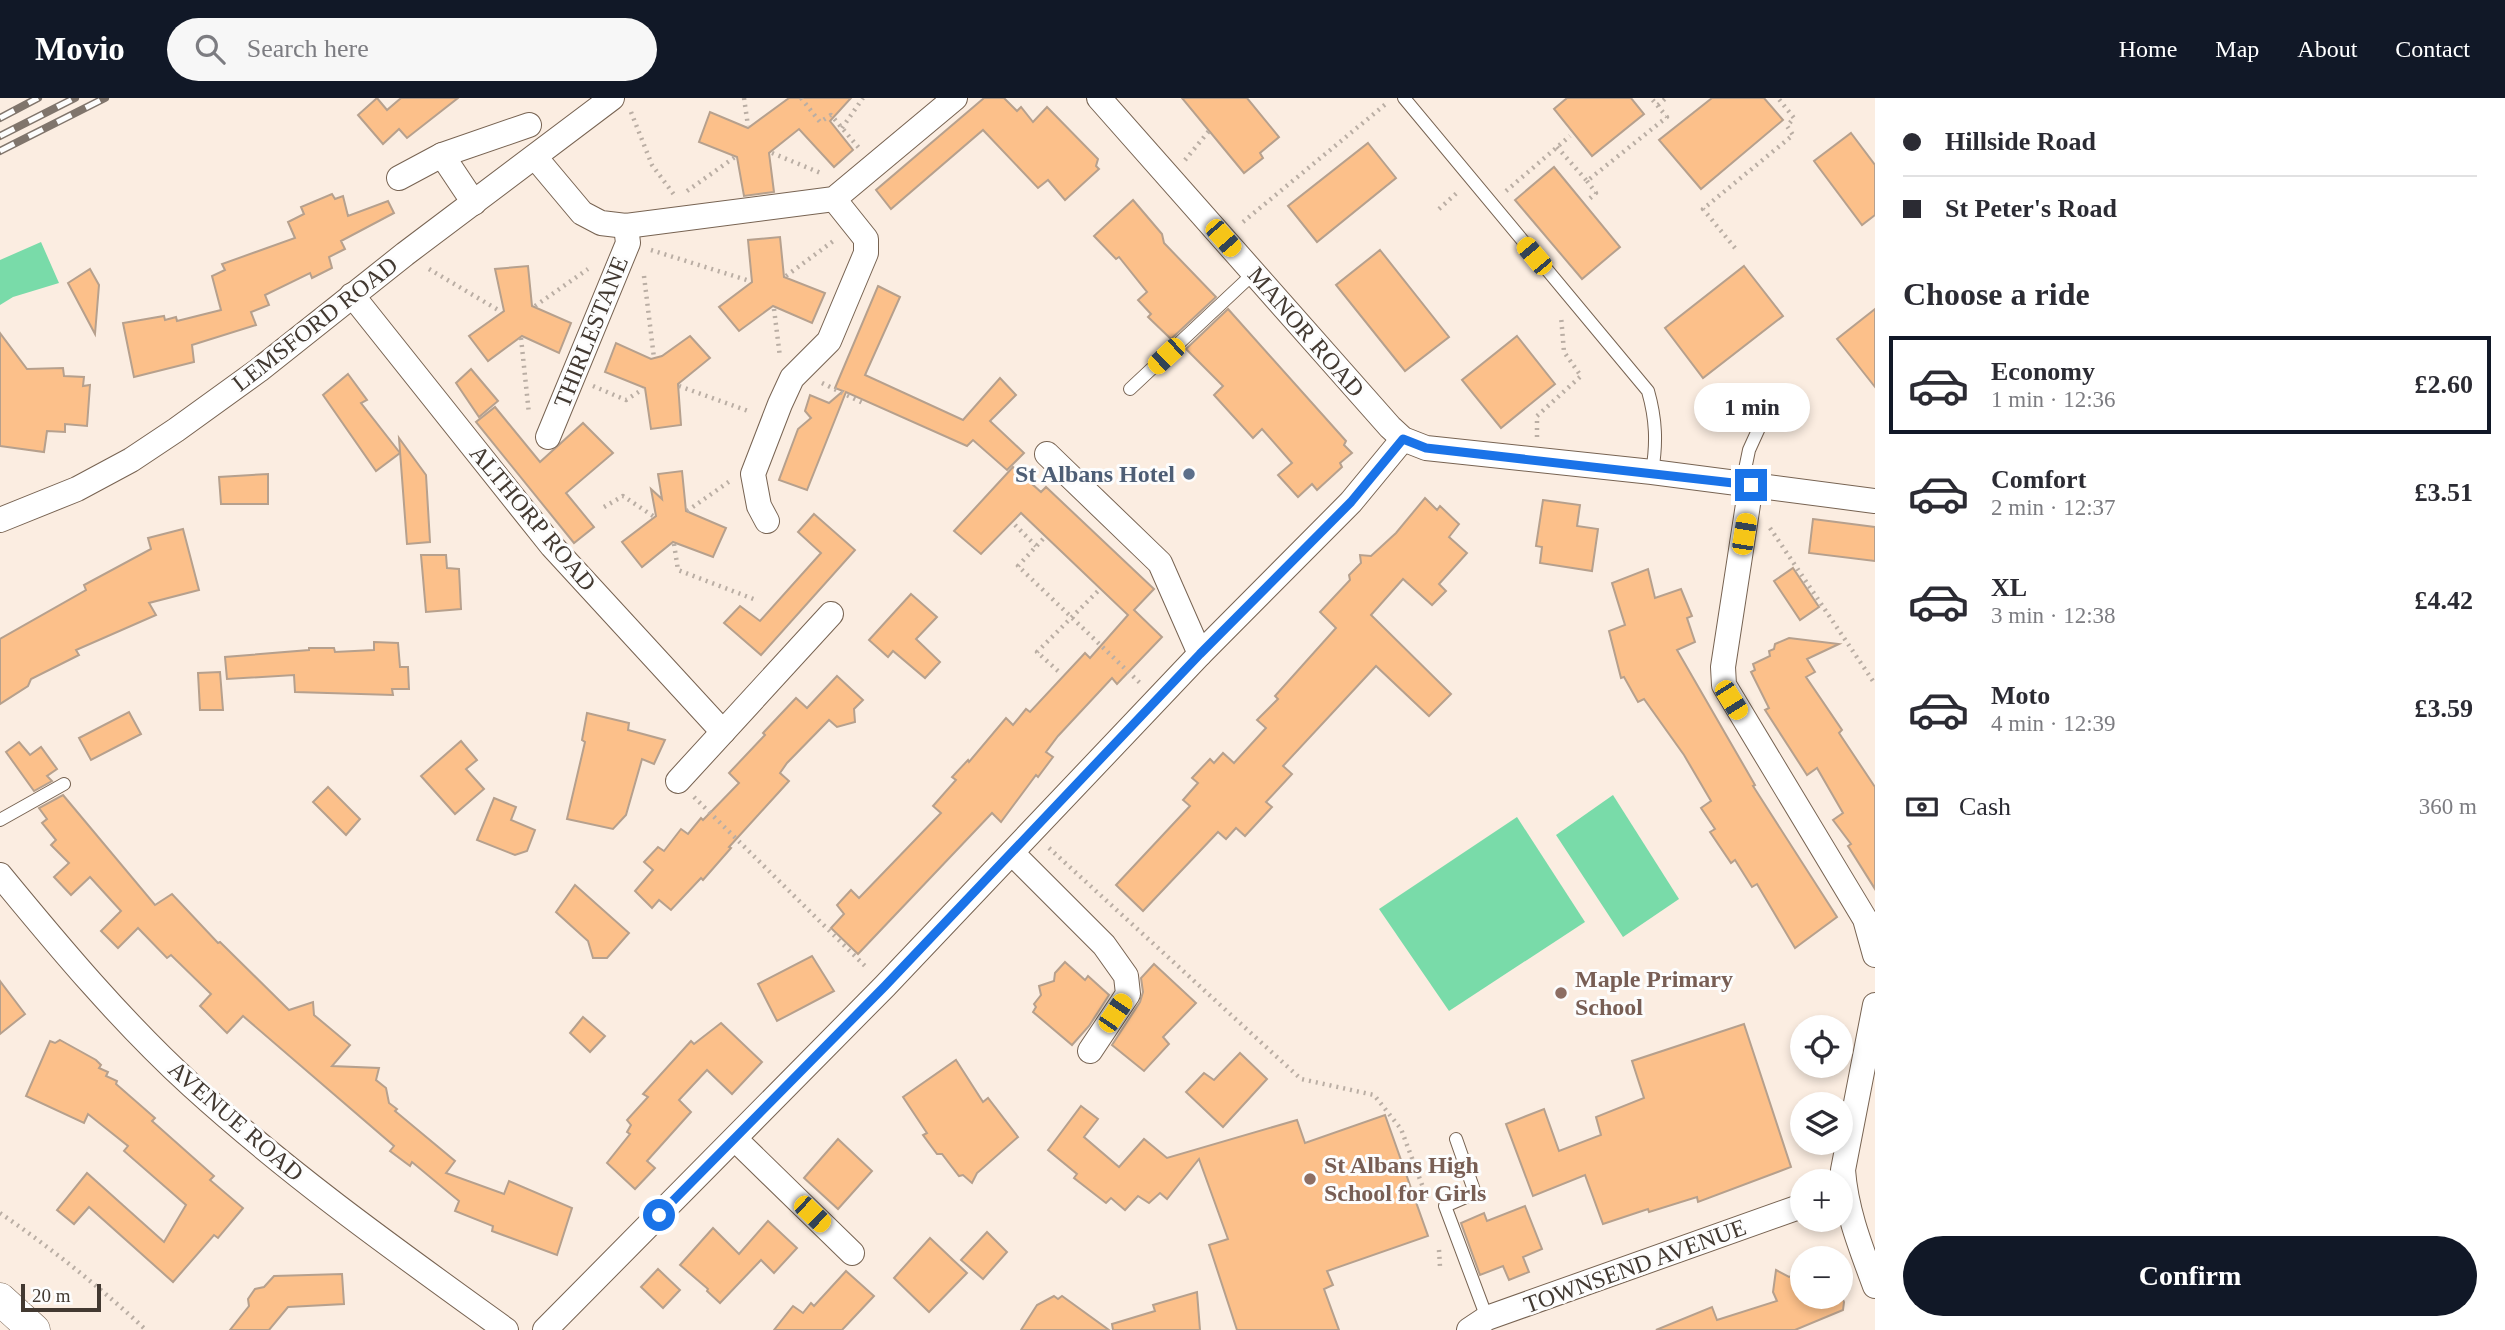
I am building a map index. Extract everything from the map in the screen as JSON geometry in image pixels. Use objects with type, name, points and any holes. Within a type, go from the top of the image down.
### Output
[{"type":"street","points":[[767,521],[759,506],[753,474],[795,375],[829,341],[866,253],[866,239],[855,225],[842,192],[955,98]]},
{"type":"street","name":"MANOR ROAD","points":[[1099,98],[1403,439]]},
{"type":"street","name":"LEMSFORD ROAD","points":[[0,520],[77,489],[131,460],[259,370],[405,254],[535,157],[621,104]]},
{"type":"street","points":[[399,178],[442,155],[529,125]]},
{"type":"street","points":[[442,155],[474,203]]},
{"type":"street","name":"THIRLESTANE","points":[[535,157],[582,213],[631,238],[842,192]]},
{"type":"street","name":"THIRLESTANE","points":[[548,437],[631,238]]},
{"type":"street","name":"ALTHORP ROAD","points":[[352,295],[552,546],[723,732]]},
{"type":"street","points":[[545,1330],[885,986],[1200,654],[1351,502],[1403,439],[1426,448],[1652,472],[1747,492],[1875,501]]},
{"type":"street","points":[[1047,454],[1160,564],[1200,654]]},
{"type":"street","points":[[1747,492],[1723,667],[1724,685],[1866,919],[1875,954]]},
{"type":"street","points":[[678,781],[831,614]]},
{"type":"street","points":[[1012,853],[1104,945],[1126,976],[1128,994],[1090,1051]]},
{"type":"street","name":"AVENUE ROAD","points":[[0,875],[54,940],[190,1084],[268,1153],[331,1203],[506,1330]]},
{"type":"street","points":[[1843,1169],[1875,1005]]},
{"type":"street","points":[[735,1139],[852,1253]]},
{"type":"street","name":"TOWNSEND AVENUE","points":[[1478,1324],[1790,1210]]},
{"type":"street","points":[[1853,1228],[1875,1286]]},
{"type":"street","points":[[0,1298],[34,1330]]},
{"type":"lane","points":[[1404,98],[1648,391],[1654,413],[1656,447],[1652,472]]},
{"type":"lane","points":[[1130,389],[1254,273]]},
{"type":"lane","points":[[1747,492],[1749,450],[1764,417],[1793,395]]},
{"type":"lane","points":[[0,820],[64,783]]},
{"type":"lane","points":[[1455,1139],[1475,1193],[1445,1206],[1478,1324]]},
{"type":"path","points":[[744,98],[748,126]]},
{"type":"path","points":[[801,98],[820,122],[831,115],[874,166]]},
{"type":"path","points":[[842,128],[863,98]]},
{"type":"path","points":[[1223,238],[1392,98]]},
{"type":"path","points":[[1587,181],[1667,117],[1651,98]]},
{"type":"path","points":[[1658,105],[1667,98]]},
{"type":"path","points":[[1735,248],[1703,209],[1793,135],[1787,126],[1794,118],[1778,98]]},
{"type":"path","points":[[621,104],[652,165],[677,198],[735,157]]},
{"type":"path","points":[[1170,178],[1209,131]]},
{"type":"path","points":[[1491,204],[1570,136]]},
{"type":"path","points":[[1557,147],[1596,193],[1588,200]]},
{"type":"path","points":[[772,153],[842,192]]},
{"type":"path","points":[[1439,209],[1472,180]]},
{"type":"path","points":[[786,276],[855,225]]},
{"type":"path","points":[[631,238],[750,281]]},
{"type":"path","points":[[535,306],[631,238]]},
{"type":"path","points":[[631,238],[654,358]]},
{"type":"path","points":[[405,254],[500,311]]},
{"type":"path","points":[[1538,459],[1537,416],[1581,376],[1564,352],[1561,316],[1574,303]]},
{"type":"path","points":[[774,309],[781,370],[863,403]]},
{"type":"path","points":[[522,338],[529,414]]},
{"type":"path","points":[[574,378],[626,400],[643,389]]},
{"type":"path","points":[[679,386],[774,420]]},
{"type":"path","points":[[687,511],[740,474],[753,474]]},
{"type":"path","points":[[1747,492],[1770,513],[1766,523],[1875,684]]},
{"type":"path","points":[[604,507],[623,496],[653,516]]},
{"type":"path","points":[[1015,525],[1036,546]]},
{"type":"path","points":[[1043,539],[1018,566],[1157,700]]},
{"type":"path","points":[[674,544],[678,570],[756,600]]},
{"type":"path","points":[[1058,671],[1037,652],[1098,591]]},
{"type":"path","points":[[678,781],[885,986]]},
{"type":"path","points":[[1032,832],[1301,1079],[1374,1096],[1401,1129],[1429,1202]]},
{"type":"path","points":[[0,1213],[77,1272],[146,1330]]},
{"type":"path","points":[[1439,1240],[1440,1267]]},
{"type":"green space","points":[[41,242],[59,283],[13,297],[0,305],[0,260]]},
{"type":"green space","points":[[1613,795],[1679,899],[1623,937],[1556,835]]},
{"type":"green space","points":[[1517,817],[1585,922],[1449,1011],[1379,909]]},
{"type":"building","points":[[377,98],[387,110],[401,98],[458,98],[407,138],[399,129],[383,144],[358,115]]},
{"type":"building","points":[[789,98],[851,98],[830,121],[853,150],[834,167],[799,129],[769,153],[774,192],[744,196],[737,157],[699,142],[710,112],[748,128]]},
{"type":"building","points":[[984,98],[1004,98],[1017,111],[1021,107],[1033,122],[1047,107],[1098,159],[1096,166],[1099,169],[1065,200],[1048,180],[1038,188],[983,130],[891,209],[876,190]]},
{"type":"building","points":[[1182,98],[1247,98],[1279,137],[1260,153],[1263,158],[1244,173]]},
{"type":"building","points":[[1567,98],[1631,98],[1644,114],[1592,156],[1554,109]]},
{"type":"building","points":[[1712,98],[1764,98],[1783,120],[1701,189],[1659,140]]},
{"type":"building","points":[[1851,133],[1875,165],[1875,215],[1862,225],[1814,161]]},
{"type":"building","points":[[1368,143],[1396,178],[1317,242],[1288,206]]},
{"type":"building","points":[[1554,167],[1620,247],[1582,279],[1515,200]]},
{"type":"building","points":[[332,194],[335,199],[343,196],[348,216],[388,201],[394,213],[341,241],[345,249],[329,257],[332,268],[312,278],[310,273],[265,295],[269,305],[251,312],[256,325],[192,345],[194,362],[134,377],[123,323],[164,316],[165,320],[176,317],[177,321],[221,310],[212,276],[225,270],[222,264],[295,238],[288,222],[304,214],[301,207]]},
{"type":"building","points":[[1133,200],[1162,234],[1164,243],[1216,297],[1171,339],[1148,317],[1151,314],[1138,300],[1147,292],[1119,257],[1116,259],[1094,236]]},
{"type":"building","points":[[780,237],[784,277],[825,293],[812,323],[773,306],[739,331],[719,307],[752,282],[748,240]]},
{"type":"building","points":[[1380,250],[1449,337],[1405,371],[1336,285]]},
{"type":"building","points":[[528,266],[532,306],[571,323],[559,353],[522,336],[488,361],[469,336],[504,311],[495,269]]},
{"type":"building","points":[[1744,266],[1783,316],[1703,378],[1665,328]]},
{"type":"building","points":[[90,269],[99,285],[95,334],[68,283]]},
{"type":"building","points":[[878,286],[900,297],[865,375],[963,420],[1000,378],[1016,395],[990,421],[1024,453],[1007,470],[973,440],[967,446],[846,392],[807,490],[779,480],[798,429],[811,418],[805,411],[810,395],[829,403],[843,391],[835,388]]},
{"type":"building","points":[[1228,309],[1346,441],[1344,445],[1352,453],[1340,463],[1342,467],[1317,490],[1312,484],[1298,497],[1278,475],[1292,463],[1262,429],[1253,438],[1214,395],[1223,386],[1186,349]]},
{"type":"building","points":[[1875,309],[1875,387],[1837,339]]},
{"type":"building","points":[[0,333],[27,369],[63,368],[64,376],[84,377],[83,386],[90,385],[87,426],[65,424],[65,432],[47,431],[44,452],[0,446]]},
{"type":"building","points":[[690,336],[710,358],[678,384],[681,425],[651,429],[645,388],[605,372],[616,343],[651,359],[662,356]]},
{"type":"building","points":[[1517,336],[1555,384],[1501,428],[1462,380]]},
{"type":"building","points":[[471,369],[498,401],[479,417],[456,383]]},
{"type":"building","points":[[348,374],[367,400],[361,403],[400,453],[376,471],[323,395]]},
{"type":"building","points":[[495,407],[540,462],[583,423],[613,453],[566,493],[594,527],[574,543],[476,422]]},
{"type":"building","points":[[399,438],[426,475],[430,542],[407,544]]},
{"type":"building","points":[[1013,467],[1041,492],[1046,487],[1154,589],[1134,610],[1162,637],[1117,684],[1112,678],[1058,736],[1046,752],[1053,757],[1001,822],[992,813],[858,954],[831,928],[844,914],[837,905],[851,890],[859,898],[941,813],[933,806],[956,780],[952,777],[968,760],[969,762],[1006,718],[1013,725],[1026,709],[1030,712],[1085,653],[1090,658],[1128,615],[1021,513],[981,554],[954,531]]},
{"type":"building","points":[[682,471],[686,511],[726,528],[713,557],[673,542],[642,567],[622,542],[656,516],[651,489],[662,499],[658,474]]},
{"type":"building","points":[[268,474],[268,504],[221,504],[219,477]]},
{"type":"building","points":[[1425,498],[1437,510],[1440,506],[1459,524],[1449,537],[1467,553],[1439,584],[1446,591],[1432,605],[1403,579],[1371,615],[1451,694],[1429,716],[1376,666],[1283,766],[1292,774],[1266,802],[1272,807],[1245,836],[1236,828],[1226,839],[1218,832],[1143,911],[1116,885],[1190,806],[1183,800],[1198,783],[1192,778],[1210,759],[1214,763],[1223,753],[1234,763],[1266,728],[1257,720],[1278,699],[1275,696],[1336,628],[1320,612],[1350,580],[1349,575],[1361,563],[1360,555],[1371,556],[1396,533]]},
{"type":"building","points":[[1543,500],[1580,505],[1577,526],[1598,529],[1592,571],[1540,563],[1542,547],[1536,546]]},
{"type":"building","points":[[814,514],[855,550],[761,655],[724,623],[740,606],[760,621],[821,553],[798,532]]},
{"type":"building","points":[[1813,519],[1875,527],[1875,561],[1809,553]]},
{"type":"building","points":[[183,529],[199,590],[149,603],[156,615],[76,650],[79,655],[31,679],[28,686],[0,704],[0,639],[86,590],[84,585],[151,549],[148,538]]},
{"type":"building","points":[[421,555],[446,555],[447,568],[459,569],[461,609],[426,612]]},
{"type":"building","points":[[1793,568],[1819,607],[1800,620],[1774,581]]},
{"type":"building","points":[[1648,569],[1655,598],[1681,589],[1692,616],[1687,618],[1695,642],[1677,650],[1755,785],[1753,786],[1837,917],[1795,948],[1757,884],[1752,887],[1735,860],[1731,863],[1710,832],[1715,829],[1701,808],[1711,801],[1684,755],[1644,699],[1638,702],[1624,677],[1621,678],[1609,631],[1625,625],[1612,583]]},
{"type":"building","points":[[911,594],[937,617],[916,639],[940,662],[925,678],[893,651],[888,657],[869,640]]},
{"type":"building","points":[[1789,638],[1839,644],[1807,659],[1815,672],[1806,677],[1842,730],[1839,733],[1875,787],[1875,889],[1848,846],[1851,844],[1833,820],[1843,813],[1817,768],[1807,775],[1765,710],[1769,708],[1751,672],[1755,670],[1753,664],[1770,656],[1769,651],[1774,649],[1775,644]]},
{"type":"building","points":[[374,642],[398,643],[400,667],[408,667],[409,689],[392,689],[393,695],[295,692],[294,675],[227,679],[225,657],[309,648],[334,648],[335,652],[374,650]]},
{"type":"building","points":[[220,672],[223,710],[200,710],[198,673]]},
{"type":"building","points":[[837,676],[863,700],[854,709],[855,722],[837,727],[829,720],[787,763],[780,773],[789,781],[703,880],[701,878],[671,910],[659,900],[652,908],[635,891],[653,870],[644,862],[658,847],[664,851],[681,829],[688,834],[701,818],[703,820],[739,783],[729,773],[796,698],[807,708]]},
{"type":"building","points":[[129,712],[141,734],[91,760],[79,738]]},
{"type":"building","points":[[587,713],[629,723],[628,730],[665,740],[654,764],[642,759],[626,815],[613,829],[567,819],[585,742],[582,740]]},
{"type":"building","points":[[461,741],[477,760],[466,769],[484,789],[455,814],[421,776]]},
{"type":"building","points":[[19,742],[30,755],[41,747],[57,769],[47,776],[52,781],[34,791],[6,752]]},
{"type":"building","points":[[328,787],[360,819],[346,835],[313,802]]},
{"type":"building","points":[[63,795],[155,905],[172,894],[218,943],[289,1010],[313,1002],[314,1015],[350,1045],[332,1066],[379,1068],[376,1080],[386,1088],[389,1103],[397,1109],[395,1111],[455,1161],[446,1173],[504,1194],[509,1181],[572,1208],[557,1255],[492,1231],[493,1226],[455,1211],[459,1201],[412,1162],[410,1166],[390,1151],[394,1146],[243,1016],[227,1033],[200,1006],[211,994],[171,955],[167,958],[138,928],[118,948],[101,931],[121,911],[90,877],[71,895],[54,877],[69,863],[51,845],[56,840],[42,823],[47,819],[39,808]]},
{"type":"building","points":[[494,798],[516,807],[511,820],[535,830],[527,851],[515,855],[477,840]]},
{"type":"building","points":[[575,885],[629,933],[607,958],[593,958],[588,941],[556,912]]},
{"type":"building","points":[[812,956],[834,991],[777,1021],[758,984]]},
{"type":"building","points":[[1065,962],[1085,980],[1088,976],[1109,995],[1089,1026],[1072,1045],[1033,1012],[1036,1007],[1034,1004],[1041,995],[1039,986],[1054,981],[1055,973]]},
{"type":"building","points":[[1154,964],[1196,1003],[1163,1037],[1169,1044],[1144,1071],[1112,1045],[1140,1002],[1143,992],[1141,978]]},
{"type":"building","points":[[0,981],[25,1014],[0,1034]]},
{"type":"building","points":[[583,1017],[605,1036],[590,1052],[570,1033]]},
{"type":"building","points":[[721,1023],[762,1062],[732,1094],[707,1070],[679,1100],[691,1112],[647,1161],[655,1168],[635,1189],[607,1163],[630,1134],[627,1132],[631,1125],[627,1120],[648,1097],[643,1094],[691,1041],[694,1044]]},
{"type":"building","points":[[1744,1024],[1791,1167],[1698,1202],[1697,1197],[1603,1224],[1585,1175],[1533,1196],[1506,1124],[1544,1109],[1559,1151],[1601,1135],[1596,1117],[1644,1098],[1632,1061]]},
{"type":"building","points":[[60,1040],[96,1060],[101,1065],[99,1068],[108,1072],[106,1076],[117,1081],[116,1084],[155,1118],[152,1121],[214,1176],[210,1180],[243,1208],[218,1238],[214,1235],[173,1282],[89,1207],[74,1224],[57,1210],[87,1173],[164,1242],[186,1205],[124,1151],[128,1146],[88,1114],[84,1123],[26,1096],[50,1041],[55,1043]]},
{"type":"building","points":[[1240,1053],[1267,1079],[1223,1127],[1186,1092],[1204,1073],[1214,1080]]},
{"type":"building","points":[[956,1060],[983,1102],[988,1098],[1018,1137],[977,1173],[972,1183],[963,1175],[959,1176],[942,1154],[937,1154],[923,1135],[927,1133],[903,1097]]},
{"type":"building","name":"St Albans High School for Girls","points":[[1081,1106],[1098,1119],[1084,1137],[1119,1167],[1144,1139],[1167,1158],[1297,1120],[1305,1143],[1385,1115],[1428,1236],[1327,1271],[1333,1285],[1324,1289],[1339,1330],[1237,1330],[1209,1245],[1228,1239],[1199,1159],[1167,1199],[1160,1193],[1149,1203],[1138,1196],[1125,1210],[1111,1198],[1106,1203],[1074,1178],[1077,1174],[1048,1150]]},
{"type":"building","points":[[838,1139],[872,1171],[838,1209],[804,1178]]},
{"type":"building","points":[[1525,1206],[1542,1249],[1523,1257],[1529,1272],[1509,1280],[1503,1266],[1480,1275],[1461,1223],[1484,1213],[1487,1221]]},
{"type":"building","points":[[768,1221],[797,1248],[774,1273],[761,1260],[720,1303],[680,1265],[713,1228],[739,1254]]},
{"type":"building","points":[[987,1232],[1007,1252],[983,1279],[961,1260]]},
{"type":"building","points":[[930,1238],[967,1273],[929,1312],[894,1278]]},
{"type":"building","points":[[658,1269],[680,1290],[663,1308],[641,1287]]},
{"type":"building","points":[[1776,1270],[1790,1277],[1790,1309],[1843,1310],[1795,1330],[1656,1330],[1712,1307],[1717,1320],[1777,1301],[1773,1292]]},
{"type":"building","points":[[846,1271],[874,1296],[842,1330],[774,1330],[793,1306],[803,1313],[811,1303],[814,1306]]},
{"type":"building","points":[[342,1274],[344,1304],[288,1307],[269,1330],[230,1330],[249,1306],[248,1299],[255,1289],[264,1287],[274,1276]]},
{"type":"building","points":[[1197,1292],[1200,1330],[1113,1330],[1112,1324],[1155,1311],[1153,1305]]},
{"type":"building","points":[[1054,1296],[1058,1299],[1062,1296],[1109,1330],[1021,1330],[1037,1305]]},
{"type":"railway","points":[[0,118],[38,98]]},
{"type":"railway","points":[[0,136],[75,98]]},
{"type":"railway","points":[[0,151],[105,98]]},
{"type":"place","name":"St Albans Hotel","points":[[1189,474]]},
{"type":"place","name":"Maple Primary School","points":[[1561,993]]},
{"type":"place","name":"St Albans High School for Girls","points":[[1310,1179]]},
{"type":"route","points":[[659,1215],[885,986],[1200,654],[1351,502],[1403,439],[1426,448],[1751,485]]}]
